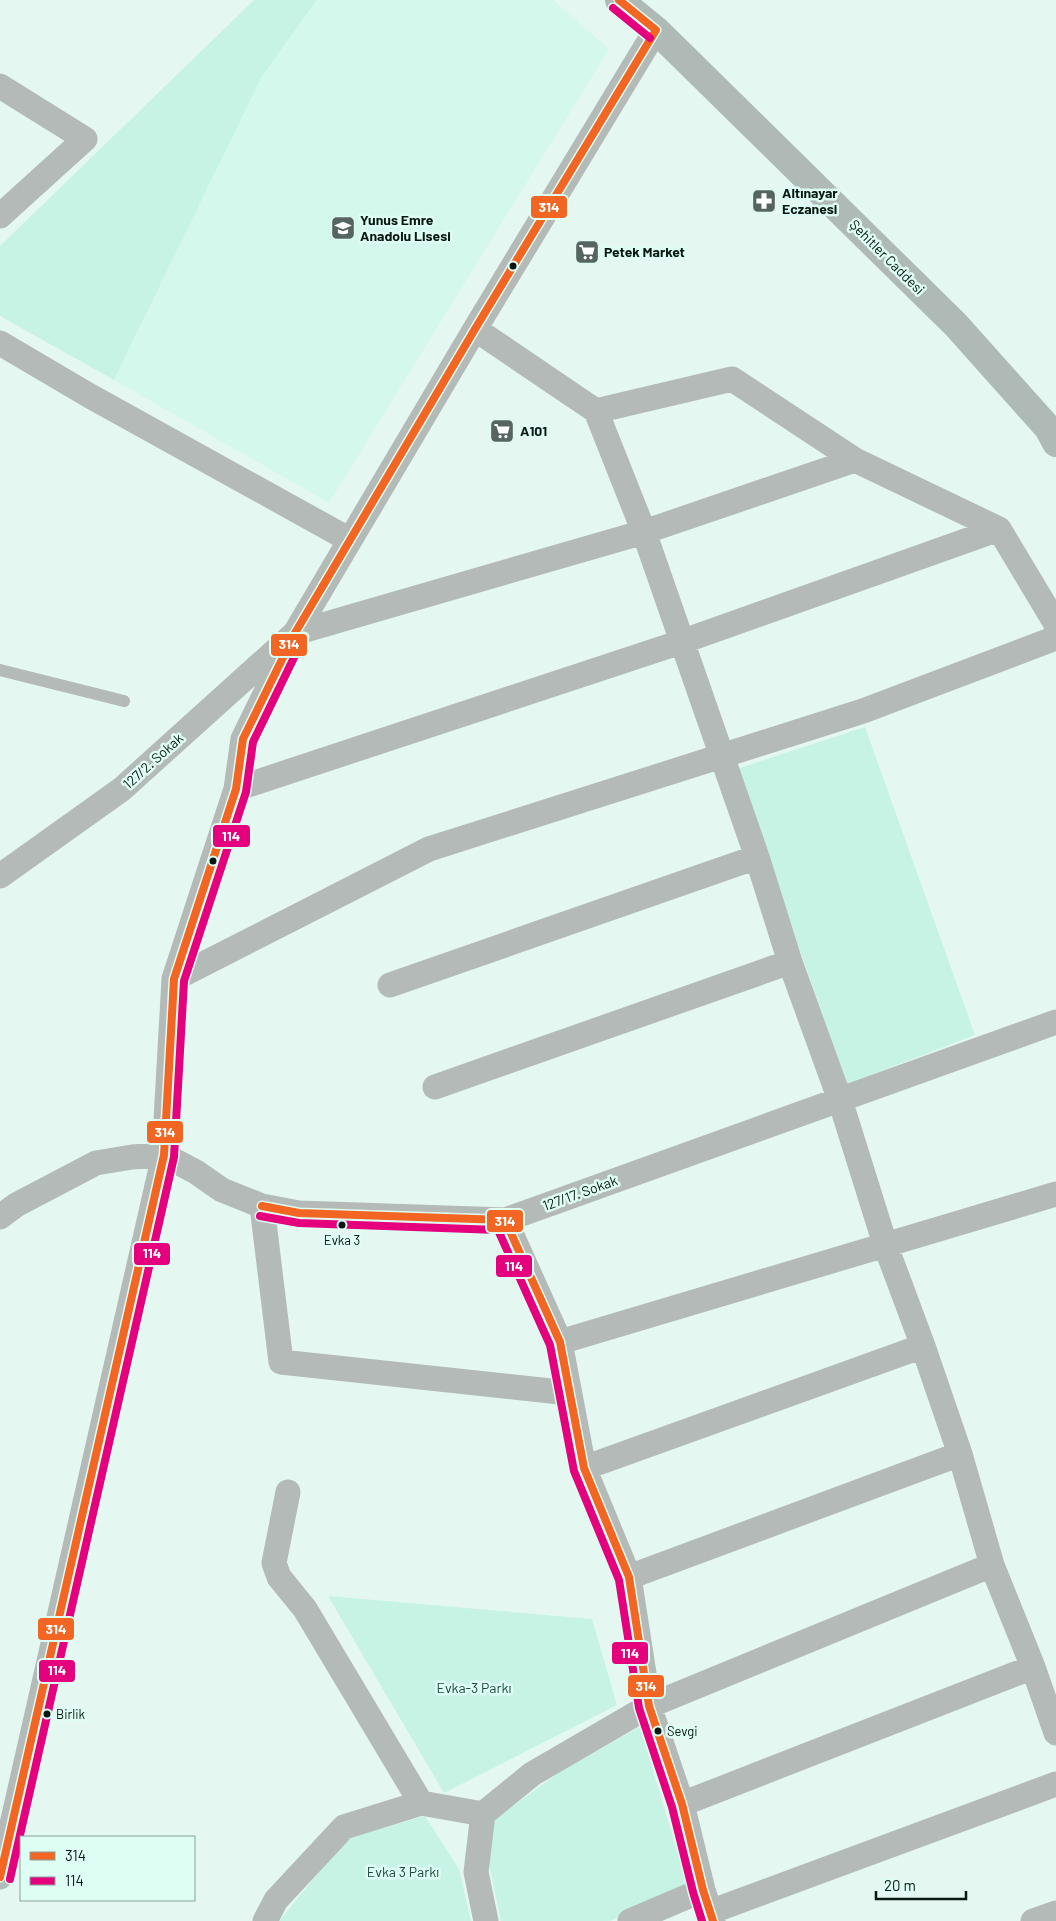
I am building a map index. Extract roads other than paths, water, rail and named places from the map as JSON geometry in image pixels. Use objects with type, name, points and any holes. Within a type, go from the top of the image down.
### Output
[{"type":"street","name":"Şehitler Caddesi","points":[[620,0],[656,30],[956,324],[1048,428],[1056,443]]},
{"type":"street","points":[[0,1877],[164,1155],[174,979],[236,789],[244,739],[295,633],[475,329],[656,30]]},
{"type":"street","points":[[0,86],[85,139],[0,216]]},
{"type":"street","points":[[475,329],[596,411],[644,532],[757,857],[790,962],[840,1100],[886,1244],[960,1454],[992,1565],[1033,1667],[1056,1733]]},
{"type":"street","points":[[0,343],[90,396],[350,540]]},
{"type":"street","points":[[596,411],[732,379],[855,460],[999,529],[1056,624]]},
{"type":"street","points":[[295,633],[644,532],[855,460]]},
{"type":"street","points":[[236,789],[681,642],[999,529]]},
{"type":"street","name":"127/2. Sokak","points":[[0,876],[122,789],[295,633]]},
{"type":"street","points":[[174,979],[429,849],[863,711],[1056,638]]},
{"type":"street","points":[[390,985],[757,857]]},
{"type":"street","points":[[435,1086],[790,962]]},
{"type":"street","name":"127/17. Sokak","points":[[164,1155],[196,1172],[222,1190],[262,1206],[299,1213],[505,1220],[1056,1022]]},
{"type":"street","points":[[0,1217],[16,1205],[96,1163],[132,1157],[164,1155]]},
{"type":"street","points":[[560,1342],[1056,1194]]},
{"type":"street","points":[[262,1206],[281,1362],[568,1393]]},
{"type":"street","points":[[505,1220],[560,1342],[568,1393],[584,1468],[629,1577],[649,1706],[682,1804],[709,1908]]},
{"type":"street","points":[[584,1468],[923,1346]]},
{"type":"street","points":[[629,1577],[960,1454]]},
{"type":"street","points":[[288,1492],[274,1562],[279,1577],[305,1609],[421,1803]]},
{"type":"street","points":[[486,1921],[476,1872],[482,1814],[532,1774],[649,1706],[992,1565]]},
{"type":"street","points":[[682,1804],[1033,1667]]},
{"type":"street","points":[[630,1921],[709,1908],[1056,1784]]},
{"type":"street","points":[[265,1921],[276,1900],[344,1827],[421,1803],[482,1814]]},
{"type":"street","points":[[1033,1921],[1056,1913]]},
{"type":"lane","points":[[0,670],[124,701]]},
{"type":"place","name":"Altınayar Eczanesi","points":[[764,201]]},
{"type":"place","name":"Yunus Emre Anadolu Lisesi","points":[[343,228]]},
{"type":"place","name":"Petek Market","points":[[587,252]]},
{"type":"place","name":"A101","points":[[502,431]]},
{"type":"place","name":"Evka 3","points":[[342,1225]]},
{"type":"place","name":"Birlik","points":[[47,1714]]},
{"type":"place","name":"Sevgi","points":[[658,1731]]},
{"type":"park label","name":"Evka-3 Parkı","points":[[474,1688]]},
{"type":"park label","name":"Evka 3 Parkı","points":[[403,1872]]}]
